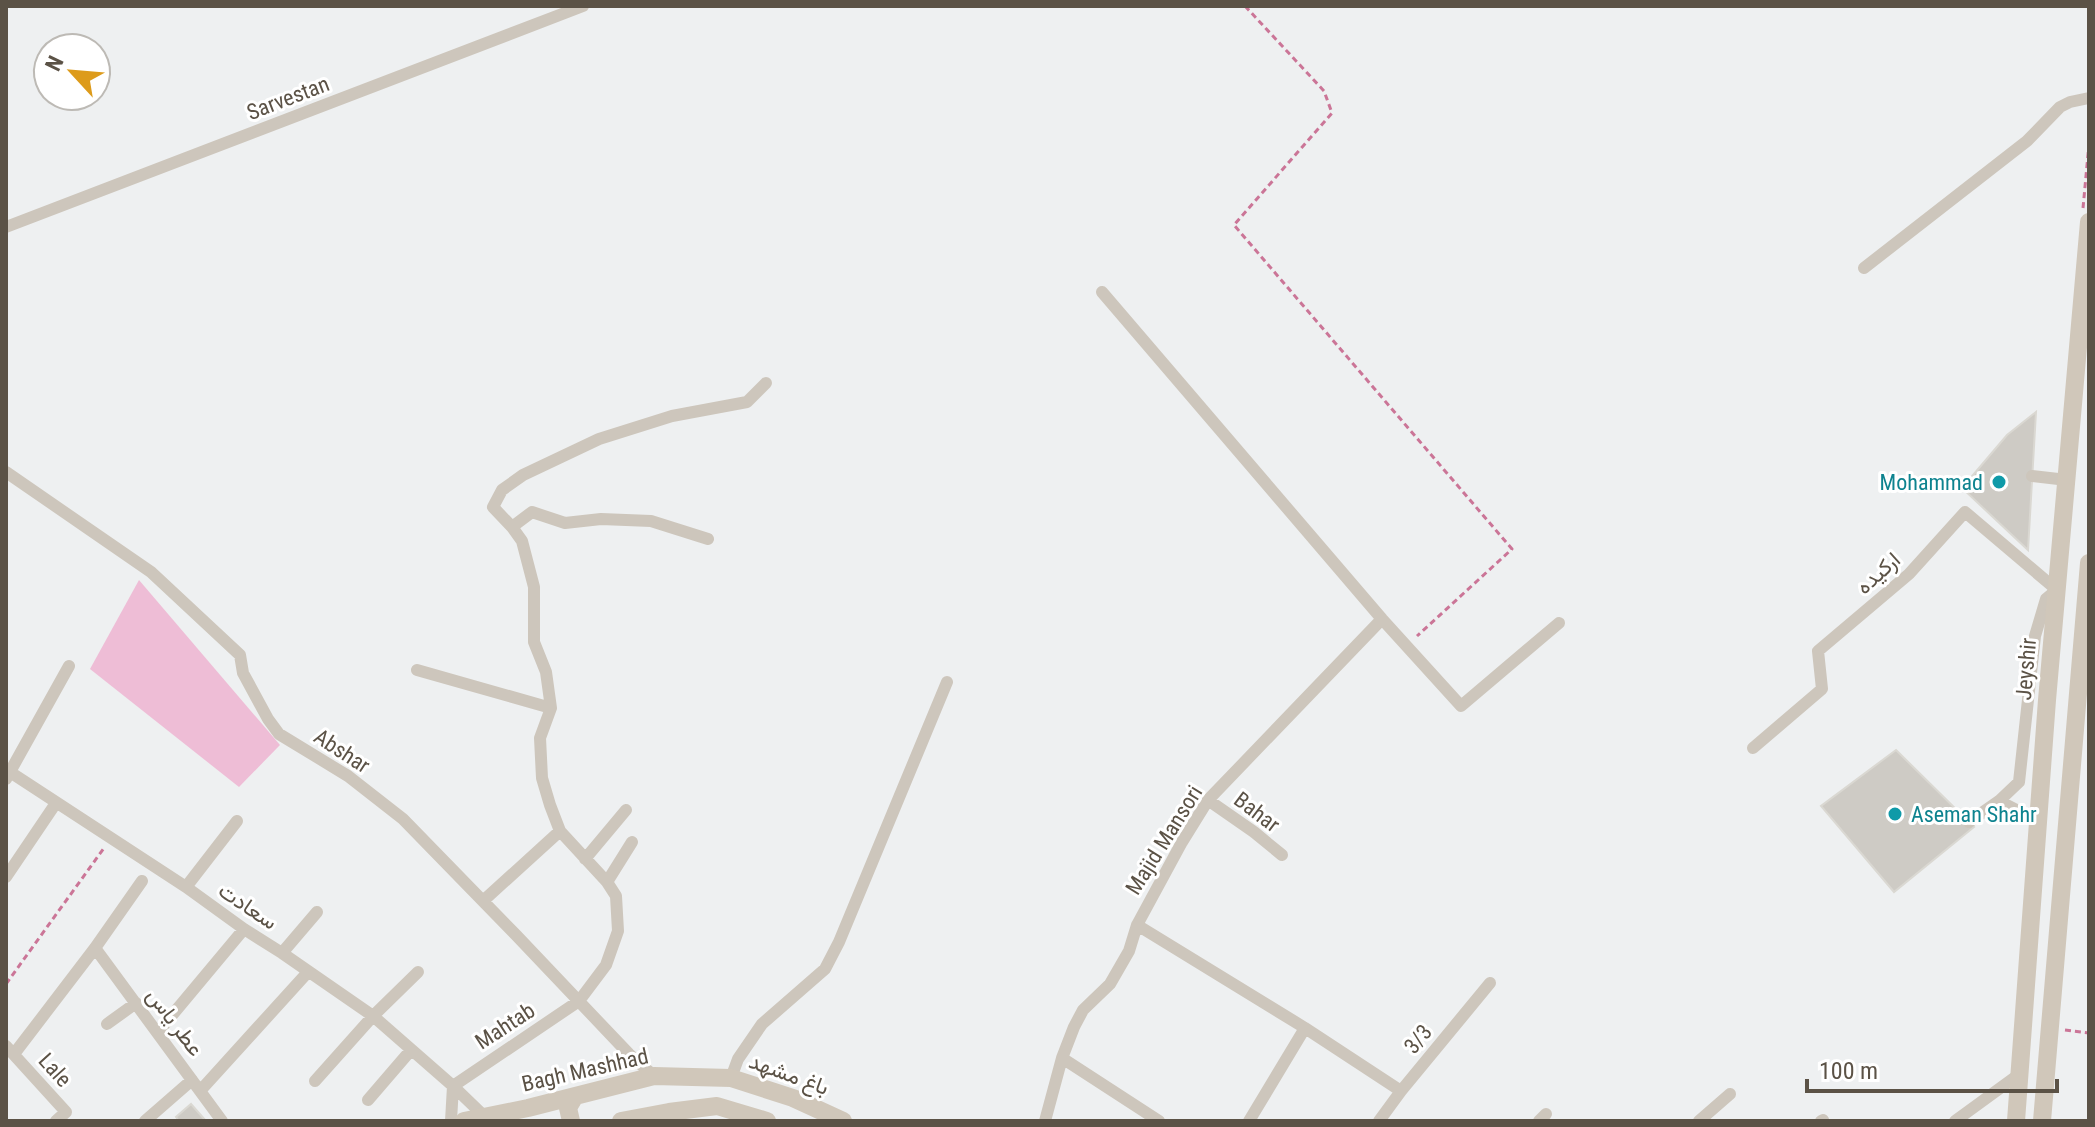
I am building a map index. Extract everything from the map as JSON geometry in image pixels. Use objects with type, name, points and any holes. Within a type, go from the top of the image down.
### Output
[{"type":"main road","name":"Jeyshir","points":[[2016,1121],[2042,769],[2089,222]]},
{"type":"main road","points":[[2042,1121],[2089,563]]},
{"type":"main road","name":"Bagh Mashhad","points":[[464,1121],[654,1076],[731,1078]]},
{"type":"main road","name":"باغ مشهد","points":[[731,1078],[793,1098],[843,1121]]},
{"type":"main road","points":[[571,1121],[568,1108],[575,1096]]},
{"type":"main road","points":[[621,1121],[717,1106],[767,1121]]},
{"type":"main road","points":[[528,1108],[542,1114],[545,1121]]},
{"type":"street","name":"Sarvestan","points":[[6,227],[583,6]]},
{"type":"street","points":[[1864,268],[2027,141],[2060,107],[2089,98]]},
{"type":"street","points":[[1102,292],[1382,619],[1461,706],[1559,623]]},
{"type":"street","points":[[632,842],[607,882],[560,831],[542,778],[540,738],[551,708],[546,672],[534,642],[534,587],[522,541],[493,507],[502,490],[523,475],[599,439],[672,416],[747,402],[766,383]]},
{"type":"street","name":"Abshar","points":[[6,472],[151,572],[240,655],[243,673],[279,734],[348,776],[403,819],[629,1054],[654,1076]]},
{"type":"street","points":[[2032,476],[2067,480]]},
{"type":"street","points":[[512,527],[532,512],[565,523],[601,519],[651,521],[708,539]]},
{"type":"street","name":"ارکیده","points":[[1753,748],[1822,689],[1818,651],[1909,574],[1965,512],[2057,590]]},
{"type":"street","points":[[2019,782],[2035,636],[2046,599],[2057,590]]},
{"type":"street","name":"Majid Mansori","points":[[1045,1121],[1062,1058],[1083,1010],[1110,984],[1129,951],[1137,925],[1208,800],[1382,619]]},
{"type":"street","points":[[8,776],[69,666]]},
{"type":"street","points":[[417,670],[551,708]]},
{"type":"street","points":[[731,1078],[738,1059],[762,1024],[825,969],[947,682]]},
{"type":"street","points":[[1969,822],[2019,782],[2042,769]]},
{"type":"street","name":"سعادت","points":[[8,776],[56,803],[186,887],[373,1016],[484,1116]]},
{"type":"street","name":"Bahar","points":[[1208,800],[1282,855]]},
{"type":"street","points":[[1999,801],[2038,821]]},
{"type":"street","points":[[6,877],[56,803]]},
{"type":"street","points":[[585,859],[626,810]]},
{"type":"street","points":[[186,887],[237,821]]},
{"type":"street","points":[[483,901],[560,831]]},
{"type":"street","points":[[10,1050],[95,948],[142,881]]},
{"type":"street","name":"Mahtab","points":[[453,1086],[579,1001],[606,965],[618,931],[616,896],[607,882]]},
{"type":"street","points":[[282,953],[317,912]]},
{"type":"street","points":[[1137,925],[1401,1091]]},
{"type":"street","points":[[158,1032],[244,929]]},
{"type":"street","name":"عطر یاس","points":[[95,948],[222,1121]]},
{"type":"street","points":[[145,1121],[196,1085],[308,972]]},
{"type":"street","points":[[315,1081],[373,1016],[418,972]]},
{"type":"street","name":"3/3","points":[[1379,1121],[1490,983]]},
{"type":"street","points":[[107,1024],[136,1003]]},
{"type":"street","points":[[1249,1121],[1305,1028]]},
{"type":"street","name":"Lale","points":[[10,1050],[66,1112],[56,1121]]},
{"type":"street","points":[[368,1100],[411,1050]]},
{"type":"street","points":[[1062,1058],[1159,1121]]},
{"type":"street","points":[[1955,1121],[2014,1078]]},
{"type":"street","points":[[451,1121],[453,1086]]},
{"type":"street","points":[[1699,1121],[1730,1094]]},
{"type":"path","points":[[1245,6],[1324,91],[1332,113],[1234,225],[1512,549],[1406,646]]},
{"type":"path","points":[[6,984],[111,839]]},
{"type":"path","points":[[2079,1032],[2089,1033]]},
{"type":"shaded area","points":[[139,580],[280,745],[239,787],[90,669]]},
{"type":"building","name":"Mohammad","points":[[2036,412],[2028,550],[1962,488],[2007,435]]},
{"type":"building","name":"Aseman Shahr","points":[[1896,750],[1974,827],[1894,892],[1821,806]]},
{"type":"building","points":[[191,1104],[206,1121],[179,1121],[176,1117]]},
{"type":"place","name":"Mohammad","points":[[1999,482]]},
{"type":"place","name":"Aseman Shahr","points":[[1895,814]]}]
